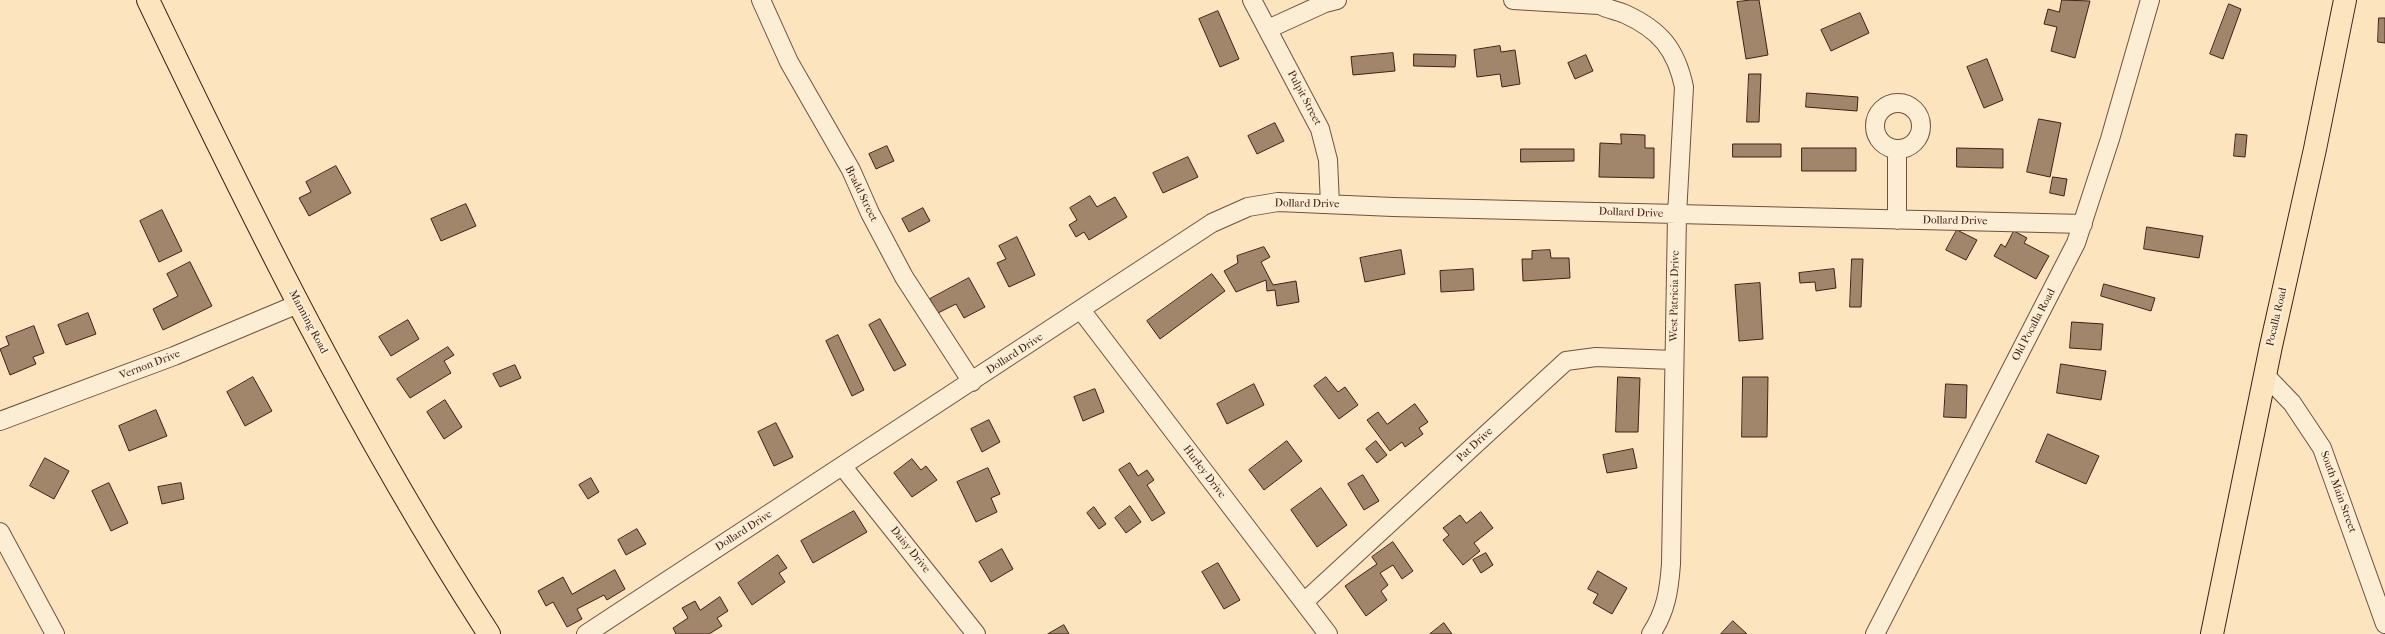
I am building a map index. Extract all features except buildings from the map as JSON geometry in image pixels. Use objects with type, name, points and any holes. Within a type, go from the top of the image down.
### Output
[{"type":"main road","name":"Manning Road","points":[[148,0],[228,166],[298,304],[392,475],[489,634]]},
{"type":"main road","name":"Pocalla Road","points":[[2212,634],[2265,375],[2316,149],[2345,0]]},
{"type":"street","name":"Bradd Street","points":[[761,0],[789,62],[851,170],[870,213],[904,277],[972,382]]},
{"type":"street","name":"Pulpit Street","points":[[1252,0],[1320,129],[1327,155],[1330,204]]},
{"type":"street","points":[[1268,29],[1325,3],[1337,0]]},
{"type":"street","name":"West Patricia Drive","points":[[1512,0],[1597,3],[1624,14],[1659,35],[1672,50],[1680,67],[1684,87],[1677,215],[1669,589],[1660,620],[1651,634]]},
{"type":"street","name":"Old Pocalla Road","points":[[1875,634],[2069,258],[2083,224],[2150,0]]},
{"type":"street","points":[[1897,149],[1897,220]]},
{"type":"street","name":"Dollard Drive","points":[[586,634],[843,467],[1212,223],[1248,207],[1278,202],[1677,215],[2083,224]]},
{"type":"street","name":"Vernon Drive","points":[[0,421],[174,356],[298,304]]},
{"type":"street","name":"Hurley Drive","points":[[1080,310],[1328,634]]},
{"type":"street","name":"Pat Drive","points":[[1304,602],[1566,361],[1596,357],[1674,360]]},
{"type":"street","name":"South Main Street","points":[[2265,375],[2292,403],[2322,448],[2385,624]]},
{"type":"street","name":"Daisy Drive","points":[[843,467],[976,634]]},
{"type":"street","points":[[0,532],[55,634]]}]
